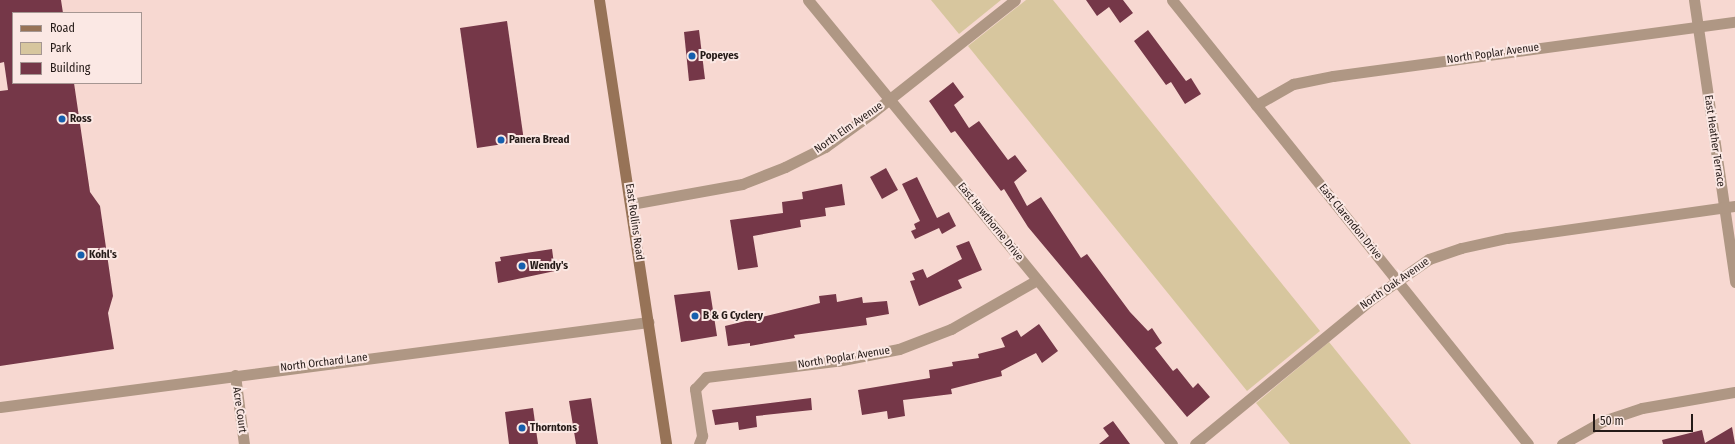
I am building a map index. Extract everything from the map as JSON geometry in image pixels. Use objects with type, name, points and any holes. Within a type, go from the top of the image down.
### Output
[{"type":"main road","name":"East Rollins Road","points":[[599,0],[631,204],[666,444]]},
{"type":"street","name":"East Hawthorne Drive","points":[[808,0],[1172,444]]},
{"type":"street","name":"North Elm Avenue","points":[[631,204],[742,184],[785,167],[825,147],[890,99],[1015,0]]},
{"type":"street","name":"East Clarendon Drive","points":[[1172,0],[1528,444]]},
{"type":"street","name":"East Heather Terrace","points":[[1694,0],[1730,207],[1735,282]]},
{"type":"street","name":"North Poplar Avenue","points":[[1256,105],[1292,84],[1333,76],[1735,22]]},
{"type":"street","name":"North Oak Avenue","points":[[1195,444],[1397,280],[1429,260],[1461,248],[1507,238],[1730,207]]},
{"type":"street","name":"North Poplar Avenue","points":[[699,444],[702,436],[695,389],[706,377],[837,361],[899,349],[950,329],[1037,280]]},
{"type":"street","name":"North Orchard Lane","points":[[0,407],[234,375],[648,322]]},
{"type":"street","name":"Acre Court","points":[[234,375],[244,444]]},
{"type":"street","points":[[1562,444],[1603,421],[1642,408],[1735,392]]},
{"type":"green space","points":[[931,0],[1001,0],[959,34]]},
{"type":"green space","points":[[1026,0],[1053,0],[1320,331],[1247,391],[968,46]]},
{"type":"green space","points":[[1329,342],[1411,444],[1290,444],[1256,403]]},
{"type":"building","points":[[0,0],[61,0],[63,12],[12,12],[12,84],[74,84],[90,192],[100,206],[113,296],[108,313],[114,349],[0,366],[0,91],[8,90],[4,62],[0,63]]},
{"type":"building","points":[[1086,0],[1123,0],[1133,13],[1120,23],[1109,7],[1097,16]]},
{"type":"building","points":[[507,21],[524,141],[477,148],[460,28]]},
{"type":"building","name":"Popeyes","points":[[699,30],[705,79],[689,81],[684,32]]},
{"type":"building","points":[[1148,30],[1186,81],[1191,78],[1201,94],[1185,104],[1171,82],[1166,85],[1134,41]]},
{"type":"building","points":[[953,82],[964,97],[954,105],[969,128],[979,121],[1008,160],[1015,155],[1027,171],[1014,182],[1027,206],[1041,197],[1081,258],[1087,254],[1130,312],[1148,331],[1152,328],[1162,343],[1155,348],[1173,371],[1177,368],[1193,388],[1198,383],[1210,397],[1187,417],[1028,227],[1004,189],[1001,191],[955,131],[951,133],[929,101]]},
{"type":"building","points":[[886,168],[898,190],[882,199],[870,177]]},
{"type":"building","points":[[917,177],[937,218],[949,212],[956,226],[942,234],[939,228],[915,239],[911,231],[916,229],[914,224],[920,221],[902,184]]},
{"type":"building","points":[[842,184],[845,205],[825,208],[826,216],[800,220],[801,227],[753,236],[758,267],[738,270],[730,220],[783,213],[782,202],[803,199],[802,192]]},
{"type":"building","points":[[969,241],[982,270],[958,280],[962,288],[919,306],[910,281],[915,280],[912,273],[923,269],[927,278],[962,259],[956,246]]},
{"type":"building","name":"Wendy's","points":[[552,249],[555,271],[498,283],[495,262],[501,261],[500,257]]},
{"type":"building","name":"B & G Cyclery","points":[[710,291],[717,336],[681,342],[674,295]]},
{"type":"building","points":[[836,294],[837,302],[862,297],[863,303],[887,301],[889,314],[866,318],[867,325],[794,335],[795,338],[750,346],[750,343],[728,346],[725,326],[820,303],[819,296]]},
{"type":"building","points":[[1039,324],[1058,351],[1042,363],[1036,353],[1001,371],[1002,376],[951,389],[952,394],[903,400],[905,416],[888,419],[887,411],[862,415],[858,390],[930,378],[929,370],[953,366],[952,362],[979,358],[978,354],[1005,347],[1001,338],[1017,330],[1021,337]]},
{"type":"building","name":"Thorntons","points":[[591,398],[598,444],[576,444],[569,401]]},
{"type":"building","points":[[811,398],[812,410],[756,416],[757,427],[739,430],[738,422],[715,425],[712,410]]},
{"type":"building","name":"Thorntons","points":[[533,408],[538,444],[509,444],[505,412]]},
{"type":"building","points":[[1113,421],[1130,444],[1099,444],[1109,436],[1103,428]]},
{"type":"building","points":[[1732,427],[1735,444],[1663,444],[1662,440],[1702,430],[1705,443]]},
{"type":"place","name":"Popeyes","points":[[692,56]]},
{"type":"place","name":"Ross","points":[[62,119]]},
{"type":"place","name":"Panera Bread","points":[[501,140]]},
{"type":"place","name":"Kohl's","points":[[81,255]]},
{"type":"place","name":"Wendy's","points":[[522,266]]},
{"type":"place","name":"B & G Cyclery","points":[[695,316]]},
{"type":"place","name":"Thorntons","points":[[522,428]]}]
